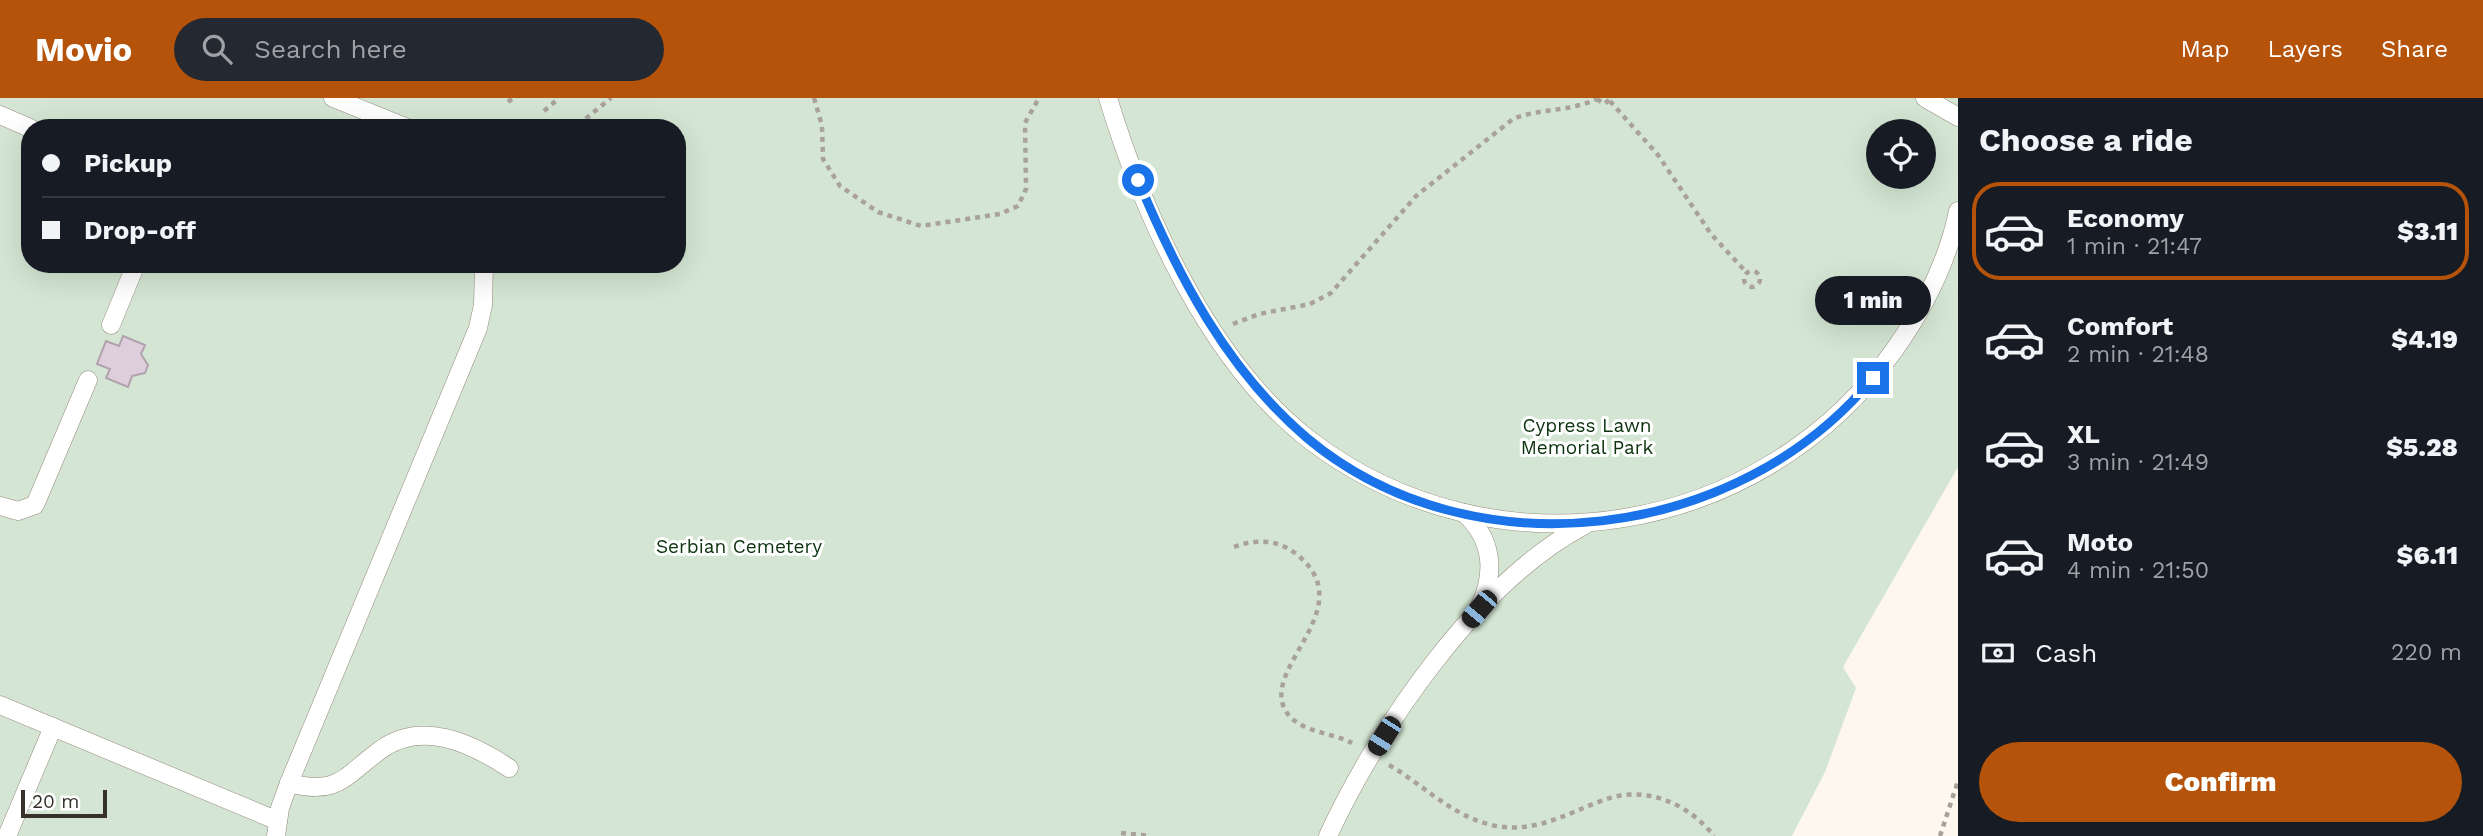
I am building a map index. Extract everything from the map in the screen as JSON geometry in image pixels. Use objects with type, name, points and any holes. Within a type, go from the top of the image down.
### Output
[{"type":"lane","points":[[333,98],[386,119]]},
{"type":"lane","points":[[1108,98],[1152,212],[1215,334],[1260,393],[1309,439],[1370,478],[1464,513],[1512,522],[1590,523],[1644,515],[1704,497],[1768,466],[1831,421],[1859,394],[1909,329],[1938,270],[1958,211]]},
{"type":"lane","points":[[1925,98],[1958,117]]},
{"type":"lane","points":[[0,116],[21,124]]},
{"type":"lane","points":[[111,325],[132,273]]},
{"type":"lane","points":[[0,705],[277,829],[289,783],[478,328],[483,305],[484,273]]},
{"type":"lane","points":[[0,506],[18,511],[35,505],[88,380]]},
{"type":"lane","points":[[1464,513],[1486,543],[1491,565],[1487,589],[1479,609]]},
{"type":"lane","points":[[1328,836],[1372,754],[1419,683],[1479,609],[1552,545],[1590,523]]},
{"type":"lane","points":[[7,836],[52,727]]},
{"type":"lane","points":[[289,783],[319,789],[334,786],[392,743],[419,735],[465,744],[509,768]]},
{"type":"path","points":[[544,111],[559,98]]},
{"type":"path","points":[[585,119],[611,98]]},
{"type":"path","points":[[814,98],[822,126],[823,159],[840,186],[878,212],[921,226],[1000,214],[1017,206],[1026,189],[1025,123],[1039,98]]},
{"type":"path","points":[[1215,334],[1244,319],[1310,304],[1331,293],[1416,196],[1513,119],[1525,114],[1564,110],[1596,99],[1602,104],[1611,100],[1658,155],[1711,234],[1746,273]]},
{"type":"path","points":[[1234,547],[1269,541],[1290,549],[1306,564],[1315,582],[1317,613],[1283,685],[1282,704],[1287,713],[1303,726],[1340,737],[1372,754],[1455,810],[1497,826],[1548,823],[1606,799],[1646,795],[1681,806],[1702,821],[1714,836]]},
{"type":"path","points":[[1940,836],[1958,781]]},
{"type":"path","points":[[1121,833],[1150,836]]},
{"type":"green space","points":[[0,98],[1958,98],[1958,467],[1843,667],[1856,688],[1825,772],[1792,836],[0,836]]},
{"type":"building","points":[[123,336],[145,345],[141,354],[148,365],[145,373],[132,376],[128,387],[106,378],[110,369],[97,364],[106,341],[119,346]]},
{"type":"route","points":[[1138,180],[1191,293],[1236,365],[1260,393],[1309,439],[1338,459],[1370,478],[1434,505],[1512,522],[1540,524],[1616,520],[1671,508],[1735,484],[1801,445],[1831,421],[1873,378]]},
{"type":"park label","name":"Cypress Lawn Memorial Park","points":[[1587,436]]},
{"type":"park label","name":"Serbian Cemetery","points":[[739,546]]}]
